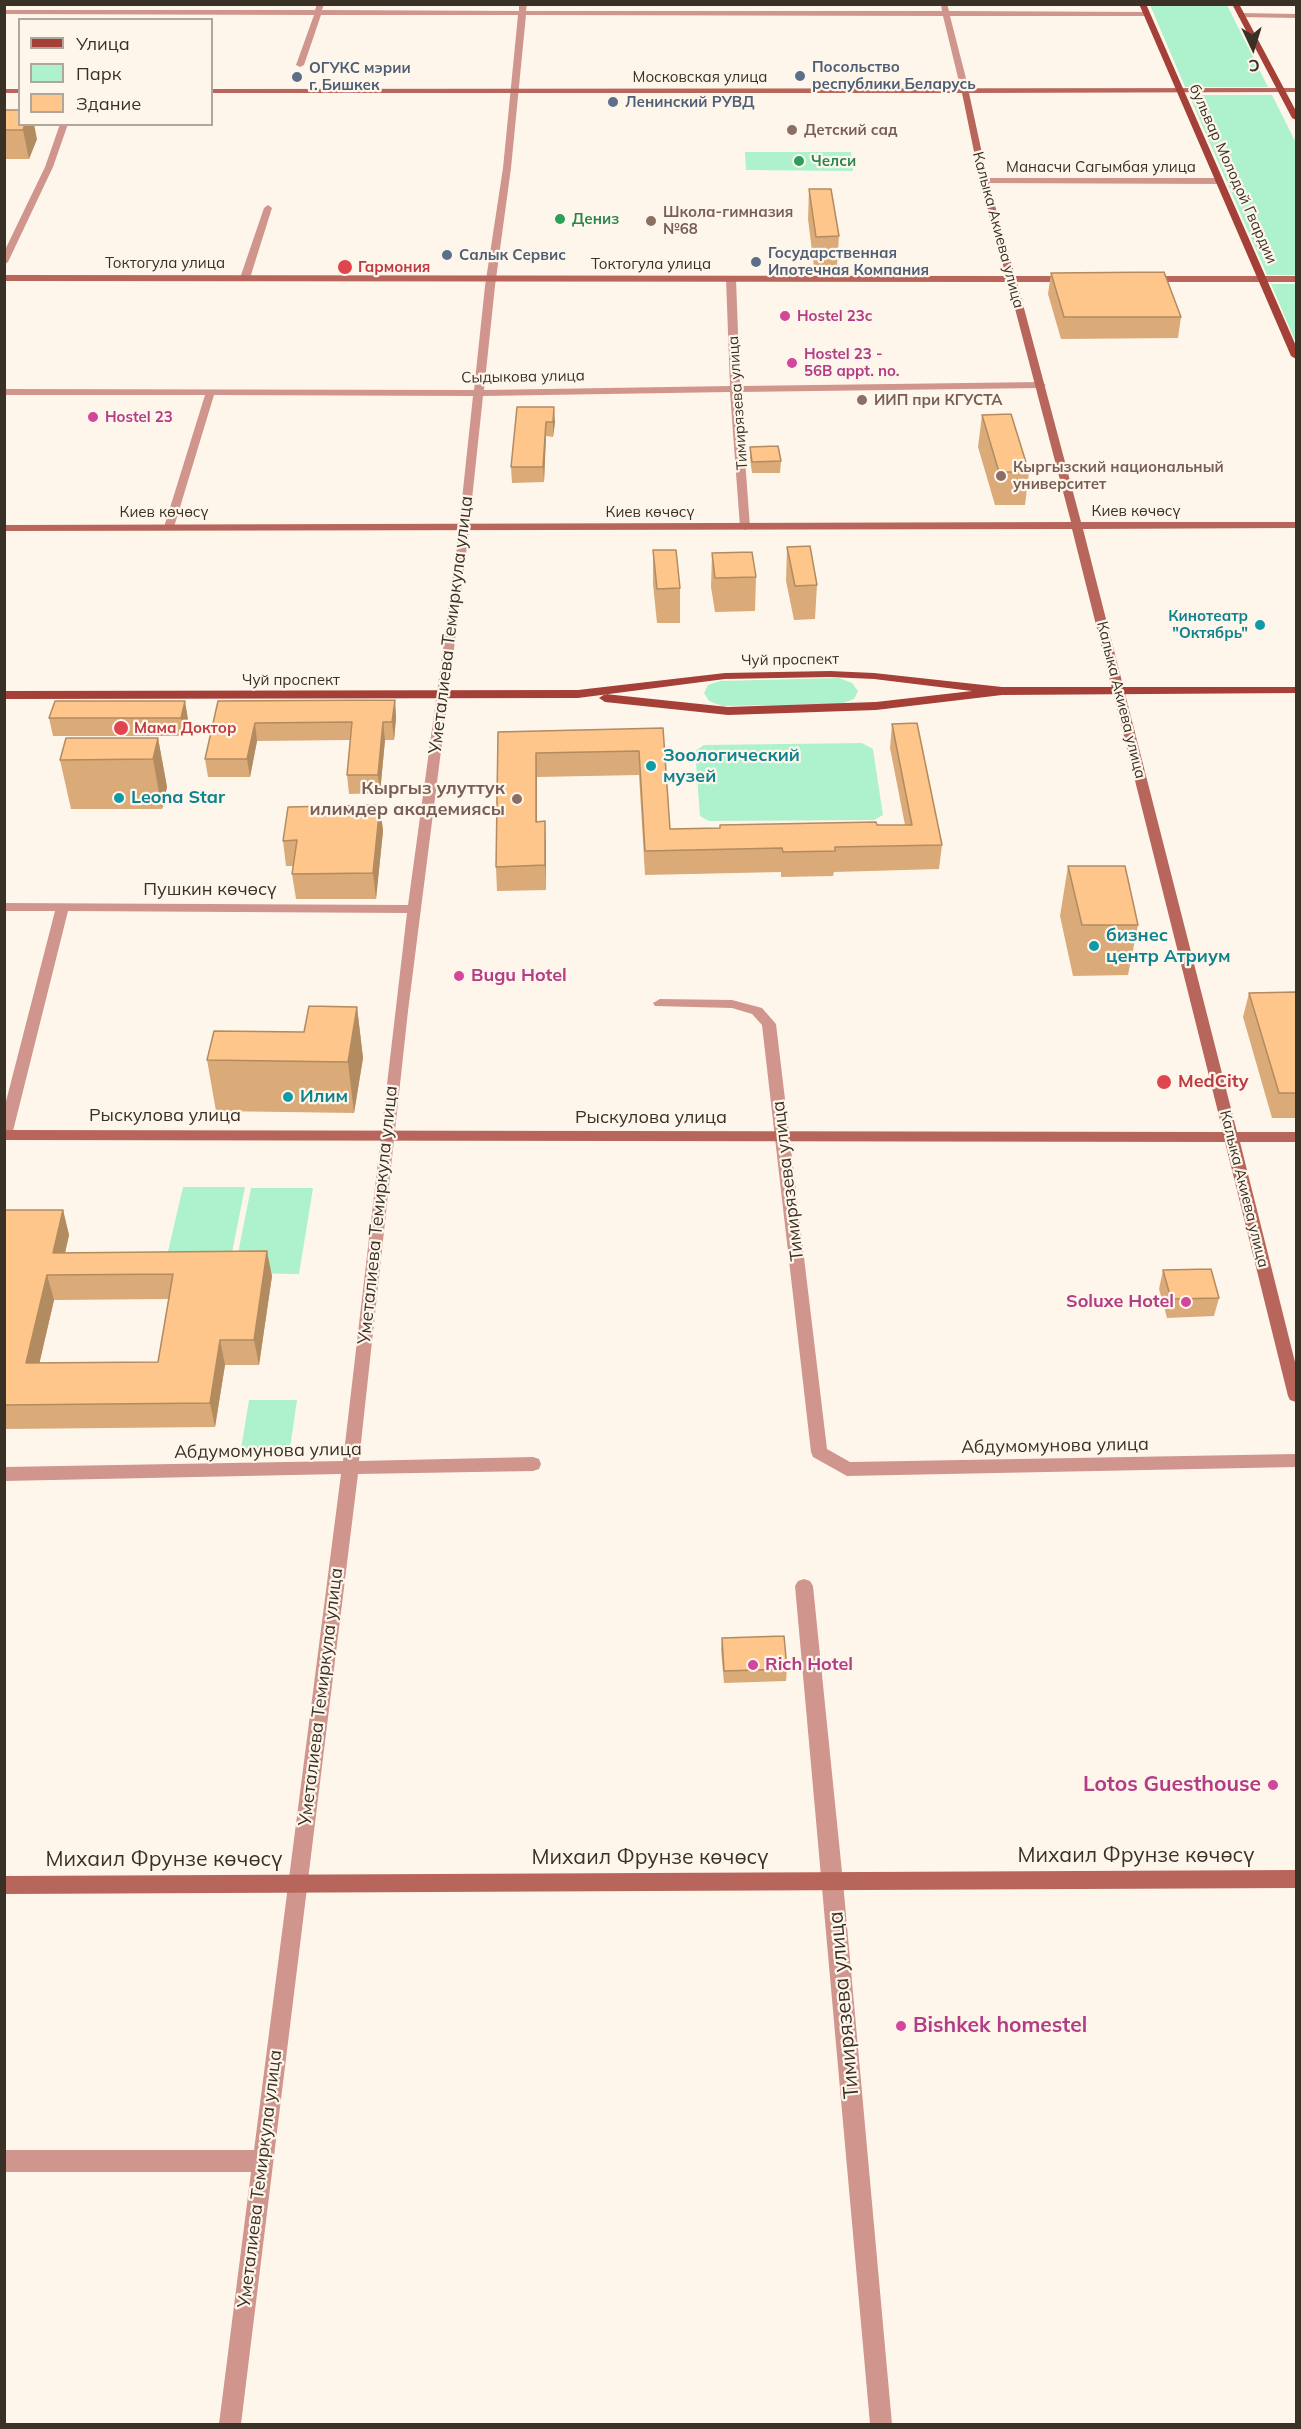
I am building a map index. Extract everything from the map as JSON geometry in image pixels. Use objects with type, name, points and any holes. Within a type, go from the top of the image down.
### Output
[{"type":"main road","name":"бульвар Молодой Гвардии","points":[[1142,4],[1296,356]]},
{"type":"main road","points":[[1235,4],[1296,118]]},
{"type":"main road","name":"Калыка Акиева улица","points":[[965,90],[984,181],[1041,385],[1120,691],[1296,1396]]},
{"type":"main road","name":"Московская улица","points":[[213,91],[1296,90]]},
{"type":"main road","name":"Токтогула улица","points":[[4,278],[1075,279]]},
{"type":"main road","points":[[1133,279],[1296,279]]},
{"type":"main road","name":"Киев көчөсү","points":[[4,528],[1296,525]]},
{"type":"main road","name":"Чуй проспект","points":[[578,694],[725,676],[830,674],[1002,692]]},
{"type":"main road","name":"Чуй проспект","points":[[4,695],[578,694],[728,711],[875,706],[1002,692],[1296,690]]},
{"type":"main road","name":"Рыскулова улица","points":[[5,1135],[1296,1137]]},
{"type":"main road","name":"Михаил Фрунзе көчөсү","points":[[4,1885],[1296,1879]]},
{"type":"street","points":[[300,65],[321,4]]},
{"type":"street","name":"Калыка Акиева улица","points":[[944,4],[965,90]]},
{"type":"street","points":[[4,12],[318,13],[523,9],[1146,14]]},
{"type":"street","name":"Уметалиева Темиркула улица","points":[[230,2424],[350,1469],[400,1011],[416,909],[477,393],[516,91],[523,9]]},
{"type":"street","points":[[1240,15],[1296,15]]},
{"type":"street","points":[[4,262],[49,167],[63,126]]},
{"type":"street","name":"Манасчи Сагымбая улица","points":[[984,181],[1219,181]]},
{"type":"street","points":[[245,278],[268,208]]},
{"type":"street","name":"Тимирязева улица","points":[[732,279],[735,388],[745,527]]},
{"type":"street","name":"Сыдыкова улица","points":[[4,392],[477,393],[1041,385]]},
{"type":"street","points":[[170,527],[210,394]]},
{"type":"street","name":"Пушкин көчөсү","points":[[4,907],[416,909]]},
{"type":"street","points":[[5,1135],[63,907]]},
{"type":"street","name":"Тимирязева улица","points":[[660,1003],[732,1004],[757,1011],[769,1024],[819,1452]]},
{"type":"street","name":"Абдумомунова улица","points":[[819,1452],[847,1469],[1296,1461]]},
{"type":"street","name":"Абдумомунова улица","points":[[4,1474],[533,1464]]},
{"type":"street","name":"Тимирязева улица","points":[[804,1586],[881,2424]]},
{"type":"street","points":[[4,2161],[262,2161]]},
{"type":"green space","points":[[1150,5],[1227,5],[1268,87],[1185,87]]},
{"type":"green space","points":[[1189,95],[1272,95],[1296,143],[1296,275],[1267,275]]},
{"type":"green space","name":"Челси","points":[[745,152],[851,152],[853,171],[746,170]]},
{"type":"green space","points":[[1271,284],[1296,284],[1296,343]]},
{"type":"green space","points":[[839,678],[852,683],[858,691],[854,699],[841,704],[722,706],[709,701],[704,693],[708,685],[720,681]]},
{"type":"green space","points":[[862,743],[873,749],[883,815],[874,820],[709,821],[700,816],[695,751],[704,745]]},
{"type":"green space","points":[[183,1187],[245,1187],[228,1273],[163,1273]]},
{"type":"green space","points":[[251,1188],[313,1188],[299,1274],[234,1273]]},
{"type":"green space","points":[[249,1400],[297,1400],[289,1455],[240,1455]]},
{"type":"building","points":[[4,110],[18,110],[18,126],[24,126],[23,130],[4,130]]},
{"type":"building","points":[[809,189],[831,189],[839,236],[816,237]]},
{"type":"building","points":[[1164,272],[1181,317],[1064,317],[1051,273]]},
{"type":"building","points":[[517,407],[554,407],[553,422],[546,422],[543,467],[511,467]]},
{"type":"building","points":[[1011,414],[1029,472],[999,472],[982,415]]},
{"type":"building","points":[[778,446],[781,461],[752,462],[750,447]]},
{"type":"building","points":[[810,546],[817,585],[795,586],[787,547]]},
{"type":"building","points":[[653,550],[676,550],[680,588],[657,589]]},
{"type":"building","points":[[752,552],[756,577],[715,578],[712,553]]},
{"type":"building","points":[[395,700],[392,722],[383,722],[378,775],[347,775],[352,722],[255,723],[247,759],[205,759],[218,701]]},
{"type":"building","points":[[55,701],[185,701],[181,718],[49,718]]},
{"type":"building","points":[[917,723],[942,845],[835,847],[835,851],[783,852],[782,848],[645,851],[639,751],[536,753],[536,822],[545,821],[545,865],[496,867],[498,732],[663,728],[670,829],[720,828],[720,825],[876,822],[877,825],[912,825],[892,724]]},
{"type":"building","points":[[66,738],[158,738],[153,759],[60,760]]},
{"type":"building","points":[[380,805],[373,873],[292,874],[297,840],[283,841],[288,807]]},
{"type":"building","points":[[1068,866],[1125,866],[1138,925],[1082,925]]},
{"type":"building","points":[[1296,992],[1296,1093],[1279,1093],[1249,993]]},
{"type":"building","points":[[309,1006],[357,1007],[348,1062],[207,1060],[214,1031],[304,1032]]},
{"type":"building","points":[[4,1210],[63,1210],[53,1253],[267,1251],[254,1340],[220,1340],[210,1403],[4,1405]],"holes":[[[173,1274],[158,1362],[26,1363],[47,1275]]]},
{"type":"building","points":[[1211,1269],[1219,1298],[1171,1299],[1163,1270]]},
{"type":"building","name":"Rich Hotel","points":[[784,1636],[787,1669],[724,1671],[722,1638]]},
{"type":"place","name":"Посольство республики Беларусь","points":[[800,76]]},
{"type":"place","name":"ОГУКС мэрии г. Бишкек","points":[[297,77]]},
{"type":"place","name":"Ленинский РУВД","points":[[613,102]]},
{"type":"place","name":"Детский сад","points":[[792,130]]},
{"type":"place","name":"Челси","points":[[799,161]]},
{"type":"place","name":"Дениз","points":[[560,219]]},
{"type":"place","name":"Школа-гимназия №68","points":[[651,221]]},
{"type":"place","name":"Салык Сервис","points":[[447,255]]},
{"type":"place","name":"Государственная Ипотечная Компания","points":[[756,262]]},
{"type":"place","name":"Гармония","points":[[345,267]]},
{"type":"place","name":"Hostel 23c","points":[[785,316]]},
{"type":"place","name":"Hostel 23 - 56B appt. no.","points":[[792,363]]},
{"type":"place","name":"ИИП при КГУСТА","points":[[862,400]]},
{"type":"place","name":"Hostel 23","points":[[93,417]]},
{"type":"place","name":"Кыргызский национальный университет","points":[[1001,476]]},
{"type":"place","name":"Кинотеатр \"Октябрь\"","points":[[1260,625]]},
{"type":"place","name":"Мама Доктор","points":[[121,728]]},
{"type":"place","name":"Зоологический музей","points":[[651,766]]},
{"type":"place","name":"Leona Star","points":[[119,798]]},
{"type":"place","name":"Кыргыз улуттук илимдер академиясы","points":[[517,799]]},
{"type":"place","name":"бизнес центр Атриум","points":[[1094,946]]},
{"type":"place","name":"Bugu Hotel","points":[[459,976]]},
{"type":"place","name":"MedCity","points":[[1164,1082]]},
{"type":"place","name":"Илим","points":[[288,1097]]},
{"type":"place","name":"Soluxe Hotel","points":[[1186,1302]]},
{"type":"place","name":"Rich Hotel","points":[[753,1665]]},
{"type":"place","name":"Lotos Guesthouse","points":[[1273,1785]]},
{"type":"place","name":"Bishkek homestel","points":[[901,2026]]}]
